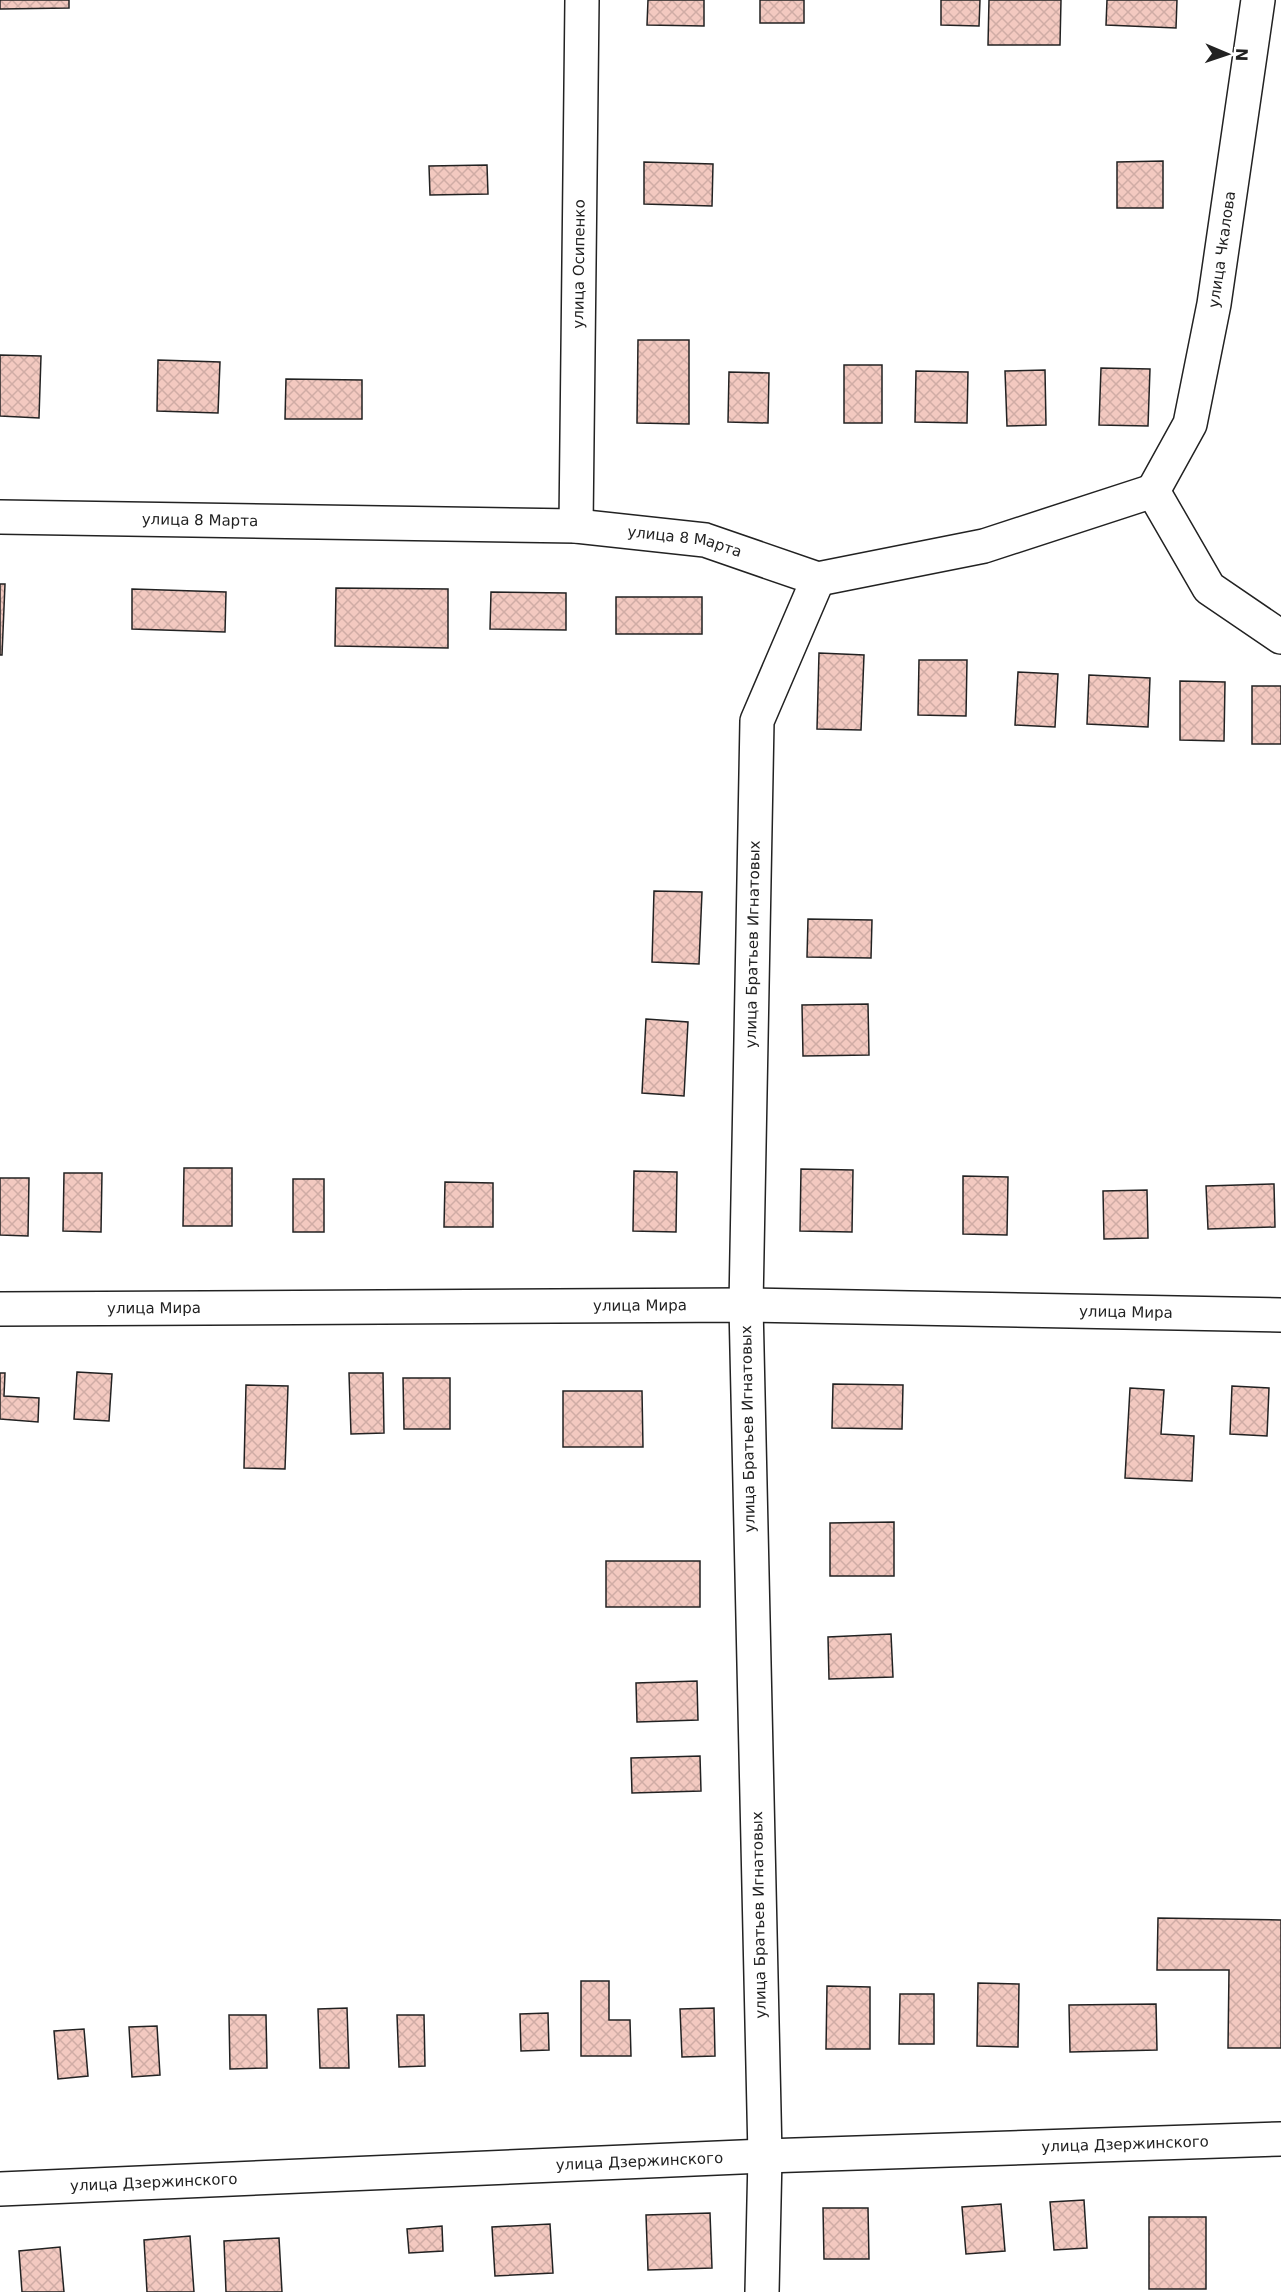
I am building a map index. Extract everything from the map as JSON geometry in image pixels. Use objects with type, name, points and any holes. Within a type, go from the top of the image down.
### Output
[{"type":"street","name":"улица Осипенко","points":[[576,526],[582,0]]},
{"type":"street","name":"улица Чкалова","points":[[1153,491],[1190,424],[1214,304],[1258,0]]},
{"type":"street","points":[[818,579],[984,546],[1153,491],[1209,588],[1281,636]]},
{"type":"street","name":"улица 8 Марта","points":[[0,517],[576,526],[705,540],[818,579]]},
{"type":"street","name":"улица Братьев Игнатовых","points":[[762,2292],[765,2156],[746,1305],[757,721],[818,579]]},
{"type":"street","name":"улица Мира","points":[[0,1309],[746,1305],[1281,1315]]},
{"type":"street","name":"улица Дзержинского","points":[[0,2189],[765,2156],[1281,2139]]},
{"type":"building","points":[[0,0],[69,0],[69,8],[0,9]]},
{"type":"building","points":[[648,0],[704,0],[704,26],[647,25]]},
{"type":"building","points":[[760,0],[804,0],[804,23],[760,23]]},
{"type":"building","points":[[941,0],[980,0],[979,26],[941,25]]},
{"type":"building","points":[[989,0],[1061,0],[1060,45],[988,45]]},
{"type":"building","points":[[1107,0],[1177,0],[1176,28],[1106,25]]},
{"type":"building","points":[[1163,161],[1163,208],[1117,208],[1117,162]]},
{"type":"building","points":[[644,162],[713,164],[712,206],[644,204]]},
{"type":"building","points":[[487,165],[488,194],[430,195],[429,166]]},
{"type":"building","points":[[638,340],[689,340],[689,424],[637,423]]},
{"type":"building","points":[[0,355],[41,356],[39,418],[0,416]]},
{"type":"building","points":[[158,360],[220,362],[218,413],[157,411]]},
{"type":"building","points":[[844,365],[882,365],[882,423],[844,423]]},
{"type":"building","points":[[1101,368],[1150,369],[1148,426],[1099,425]]},
{"type":"building","points":[[1045,370],[1046,425],[1007,426],[1005,371]]},
{"type":"building","points":[[916,371],[968,372],[967,423],[915,422]]},
{"type":"building","points":[[729,372],[769,373],[768,423],[728,422]]},
{"type":"building","points":[[286,379],[362,380],[362,419],[285,419]]},
{"type":"building","points":[[0,584],[5,584],[2,655],[0,655]]},
{"type":"building","points":[[336,588],[448,589],[448,648],[335,646]]},
{"type":"building","points":[[132,589],[226,592],[225,632],[132,629]]},
{"type":"building","points":[[491,592],[566,593],[566,630],[490,629]]},
{"type":"building","points":[[616,597],[702,597],[702,634],[616,634]]},
{"type":"building","points":[[819,653],[864,655],[861,730],[817,729]]},
{"type":"building","points":[[919,660],[967,660],[966,716],[918,715]]},
{"type":"building","points":[[1018,672],[1058,674],[1055,727],[1015,725]]},
{"type":"building","points":[[1089,675],[1150,678],[1148,727],[1087,724]]},
{"type":"building","points":[[1180,681],[1225,682],[1224,741],[1180,740]]},
{"type":"building","points":[[1252,686],[1281,686],[1281,744],[1252,744]]},
{"type":"building","points":[[654,891],[702,892],[699,964],[652,962]]},
{"type":"building","points":[[808,919],[872,920],[871,958],[807,957]]},
{"type":"building","points":[[868,1004],[869,1055],[803,1056],[802,1005]]},
{"type":"building","points":[[646,1019],[688,1022],[684,1096],[642,1093]]},
{"type":"building","points":[[184,1168],[232,1168],[232,1226],[183,1226]]},
{"type":"building","points":[[801,1169],[853,1170],[852,1232],[800,1231]]},
{"type":"building","points":[[634,1171],[677,1172],[676,1232],[633,1231]]},
{"type":"building","points":[[64,1173],[102,1173],[101,1232],[63,1231]]},
{"type":"building","points":[[963,1176],[1008,1177],[1007,1235],[963,1234]]},
{"type":"building","points":[[0,1178],[29,1178],[28,1236],[0,1235]]},
{"type":"building","points":[[293,1179],[324,1179],[324,1232],[293,1232]]},
{"type":"building","points":[[445,1182],[493,1183],[493,1227],[444,1227]]},
{"type":"building","points":[[1274,1184],[1275,1227],[1208,1229],[1206,1186]]},
{"type":"building","points":[[1147,1190],[1148,1238],[1104,1239],[1103,1191]]},
{"type":"building","points":[[77,1372],[112,1374],[109,1421],[74,1419]]},
{"type":"building","points":[[0,1373],[5,1373],[4,1396],[39,1398],[38,1422],[0,1419]]},
{"type":"building","points":[[349,1373],[383,1373],[384,1433],[351,1434]]},
{"type":"building","points":[[403,1378],[450,1378],[450,1429],[404,1429]]},
{"type":"building","points":[[833,1384],[903,1385],[902,1429],[832,1428]]},
{"type":"building","points":[[246,1385],[288,1386],[285,1469],[244,1468]]},
{"type":"building","points":[[1232,1386],[1269,1388],[1267,1436],[1230,1434]]},
{"type":"building","points":[[1130,1388],[1164,1390],[1161,1434],[1194,1436],[1192,1481],[1125,1478]]},
{"type":"building","points":[[563,1391],[642,1391],[643,1447],[563,1447]]},
{"type":"building","points":[[894,1522],[894,1576],[830,1576],[830,1523]]},
{"type":"building","points":[[606,1561],[700,1561],[700,1607],[606,1607]]},
{"type":"building","points":[[891,1634],[893,1677],[829,1679],[828,1637]]},
{"type":"building","points":[[697,1681],[698,1720],[637,1722],[636,1683]]},
{"type":"building","points":[[700,1756],[701,1791],[632,1793],[631,1758]]},
{"type":"building","points":[[1158,1918],[1281,1920],[1281,2048],[1228,2048],[1229,1970],[1157,1970]]},
{"type":"building","points":[[581,1981],[609,1981],[609,2020],[630,2020],[631,2056],[581,2056]]},
{"type":"building","points":[[978,1983],[1019,1984],[1018,2047],[977,2046]]},
{"type":"building","points":[[827,1986],[870,1987],[870,2049],[826,2049]]},
{"type":"building","points":[[900,1994],[934,1994],[934,2044],[899,2044]]},
{"type":"building","points":[[1156,2004],[1157,2050],[1070,2052],[1069,2005]]},
{"type":"building","points":[[347,2008],[349,2068],[320,2068],[318,2009]]},
{"type":"building","points":[[714,2008],[715,2056],[682,2057],[680,2009]]},
{"type":"building","points":[[548,2013],[549,2050],[521,2051],[520,2014]]},
{"type":"building","points":[[229,2015],[266,2015],[267,2068],[230,2069]]},
{"type":"building","points":[[397,2015],[424,2015],[425,2066],[399,2067]]},
{"type":"building","points":[[157,2026],[160,2075],[132,2077],[129,2027]]},
{"type":"building","points":[[84,2029],[88,2076],[58,2079],[54,2031]]},
{"type":"building","points":[[1084,2200],[1087,2248],[1054,2250],[1050,2202]]},
{"type":"building","points":[[1001,2204],[1005,2251],[966,2254],[962,2207]]},
{"type":"building","points":[[823,2208],[868,2208],[869,2259],[824,2259]]},
{"type":"building","points":[[710,2213],[712,2268],[648,2270],[646,2215]]},
{"type":"building","points":[[1149,2217],[1206,2217],[1206,2289],[1149,2289]]},
{"type":"building","points":[[550,2224],[553,2273],[495,2276],[492,2227]]},
{"type":"building","points":[[442,2226],[443,2251],[409,2253],[407,2229]]},
{"type":"building","points":[[190,2236],[194,2292],[147,2292],[144,2240]]},
{"type":"building","points":[[279,2238],[282,2292],[226,2292],[224,2241]]},
{"type":"building","points":[[60,2247],[64,2292],[22,2292],[19,2251]]}]
